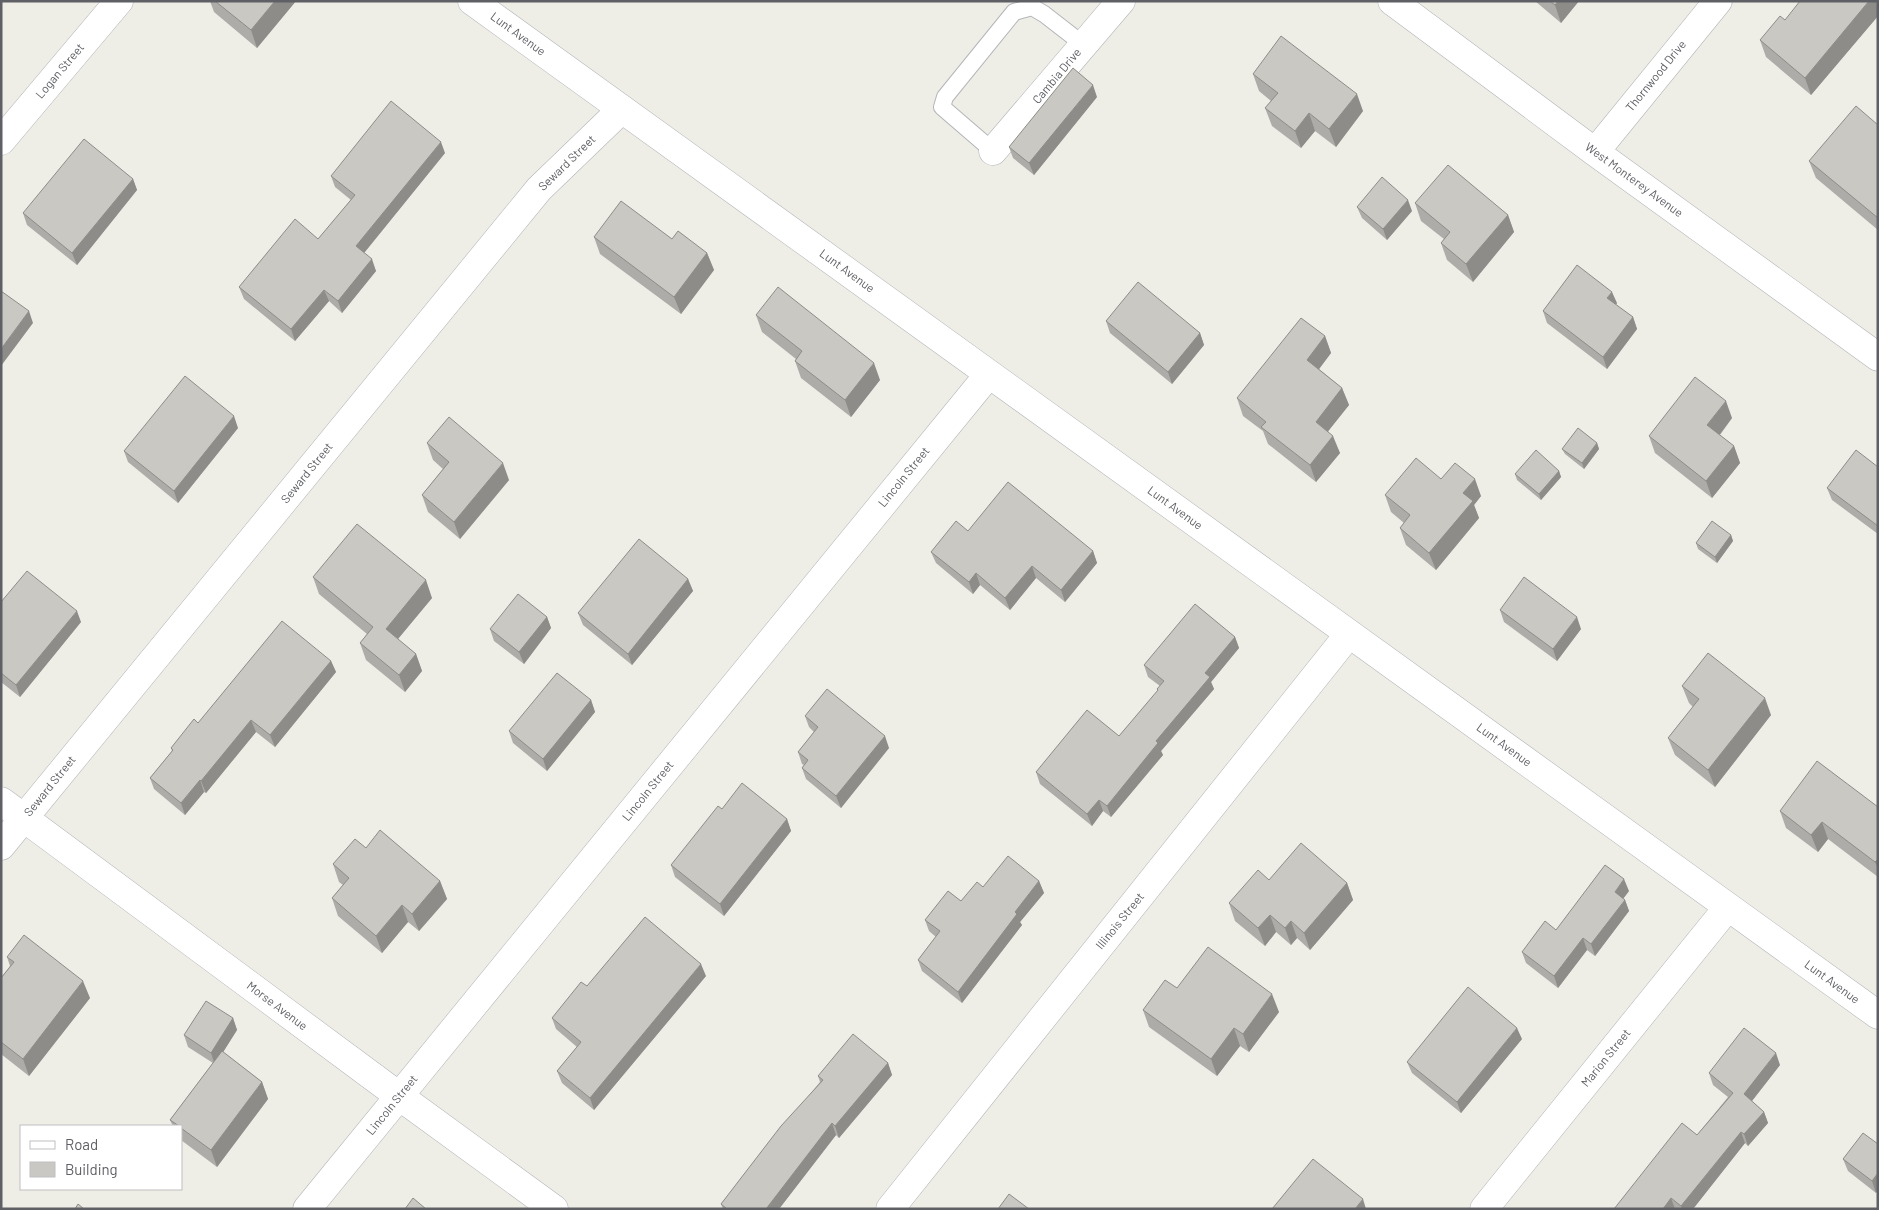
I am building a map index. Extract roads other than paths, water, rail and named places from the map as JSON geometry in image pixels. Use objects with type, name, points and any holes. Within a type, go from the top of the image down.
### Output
[{"type":"street","name":"Logan Street","points":[[1,141],[119,1]]},
{"type":"street","name":"Cambia Drive","points":[[993,151],[1121,1]]},
{"type":"street","name":"West Monterey Avenue","points":[[1392,1],[1595,152],[1878,357]]},
{"type":"street","name":"Thornwood Drive","points":[[1595,152],[1718,1]]},
{"type":"street","name":"Lunt Avenue","points":[[475,2],[1878,1015]]},
{"type":"street","name":"Seward Street","points":[[1,846],[539,189],[622,109]]},
{"type":"street","name":"Lincoln Street","points":[[307,1209],[989,374]]},
{"type":"street","name":"Illinois Street","points":[[890,1209],[1349,634]]},
{"type":"street","name":"Morse Avenue","points":[[1,801],[554,1209]]},
{"type":"street","name":"Marion Street","points":[[1484,1209],[1728,907]]},
{"type":"lane","points":[[993,151],[942,108],[945,97],[1014,12],[1032,6],[1084,45]]}]
